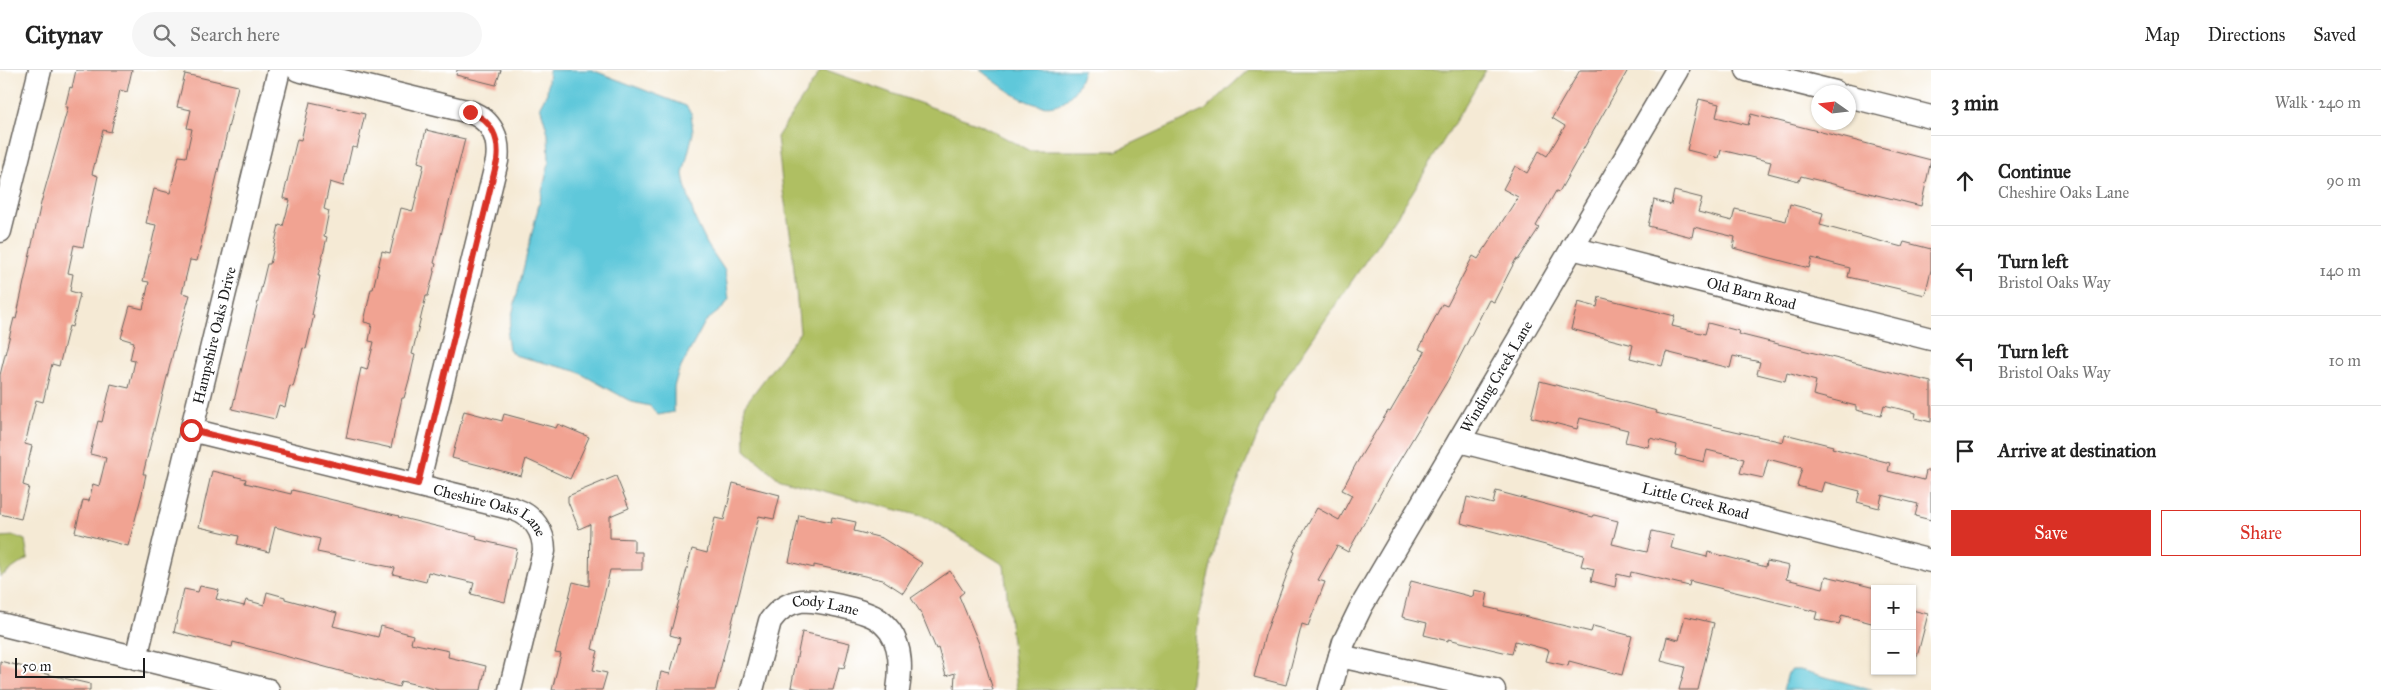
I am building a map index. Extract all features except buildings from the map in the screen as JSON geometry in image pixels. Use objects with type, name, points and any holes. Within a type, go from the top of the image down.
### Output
[{"type":"street","points":[[0,231],[40,70]]},
{"type":"street","name":"Hampshire Oaks Drive","points":[[136,658],[279,70]]},
{"type":"street","points":[[298,70],[474,114],[490,127],[497,141],[497,161],[418,484]]},
{"type":"street","name":"Winding Creek Lane","points":[[1330,690],[1349,630],[1364,601],[1677,70]]},
{"type":"street","points":[[1747,70],[1811,86]]},
{"type":"street","points":[[1856,98],[1931,117]]},
{"type":"street","name":"Old Barn Road","points":[[1572,248],[1931,340]]},
{"type":"street","name":"Cheshire Oaks Lane","points":[[191,430],[418,484],[514,509],[529,516],[539,528],[544,551],[510,690]]},
{"type":"street","name":"Little Creek Road","points":[[1458,441],[1931,561]]},
{"type":"street","name":"Cody Lane","points":[[752,690],[770,622],[777,613],[787,606],[806,600],[867,614],[884,624],[890,631],[898,650],[901,671],[898,690]]},
{"type":"street","points":[[0,624],[268,690]]},
{"type":"street","points":[[1340,656],[1494,690]]},
{"type":"green space","points":[[821,70],[826,70],[979,124],[1030,151],[1116,151],[1205,110],[1248,70],[1486,70],[1412,193],[1276,392],[1222,520],[1199,614],[1190,690],[1017,690],[1004,565],[929,518],[780,480],[745,450],[744,406],[800,332],[791,238],[777,137]]},
{"type":"green space","points":[[15,536],[25,540],[28,558],[0,577],[0,537]]},
{"type":"water","points":[[549,70],[592,70],[686,106],[691,113],[693,133],[683,174],[685,185],[695,219],[707,244],[725,271],[729,299],[724,307],[705,322],[678,373],[674,387],[674,412],[658,415],[650,406],[632,402],[576,371],[514,355],[509,349],[507,336],[549,163],[548,133],[540,106],[547,93]]},
{"type":"water","points":[[980,70],[1084,70],[1074,92],[1061,103],[1049,106],[1037,105],[1024,100]]},
{"type":"water","points":[[1792,670],[1800,670],[1873,690],[1783,690],[1788,673]]},
{"type":"route","points":[[191,430],[418,484],[497,161],[498,148],[494,131],[483,119],[470,112]]}]
